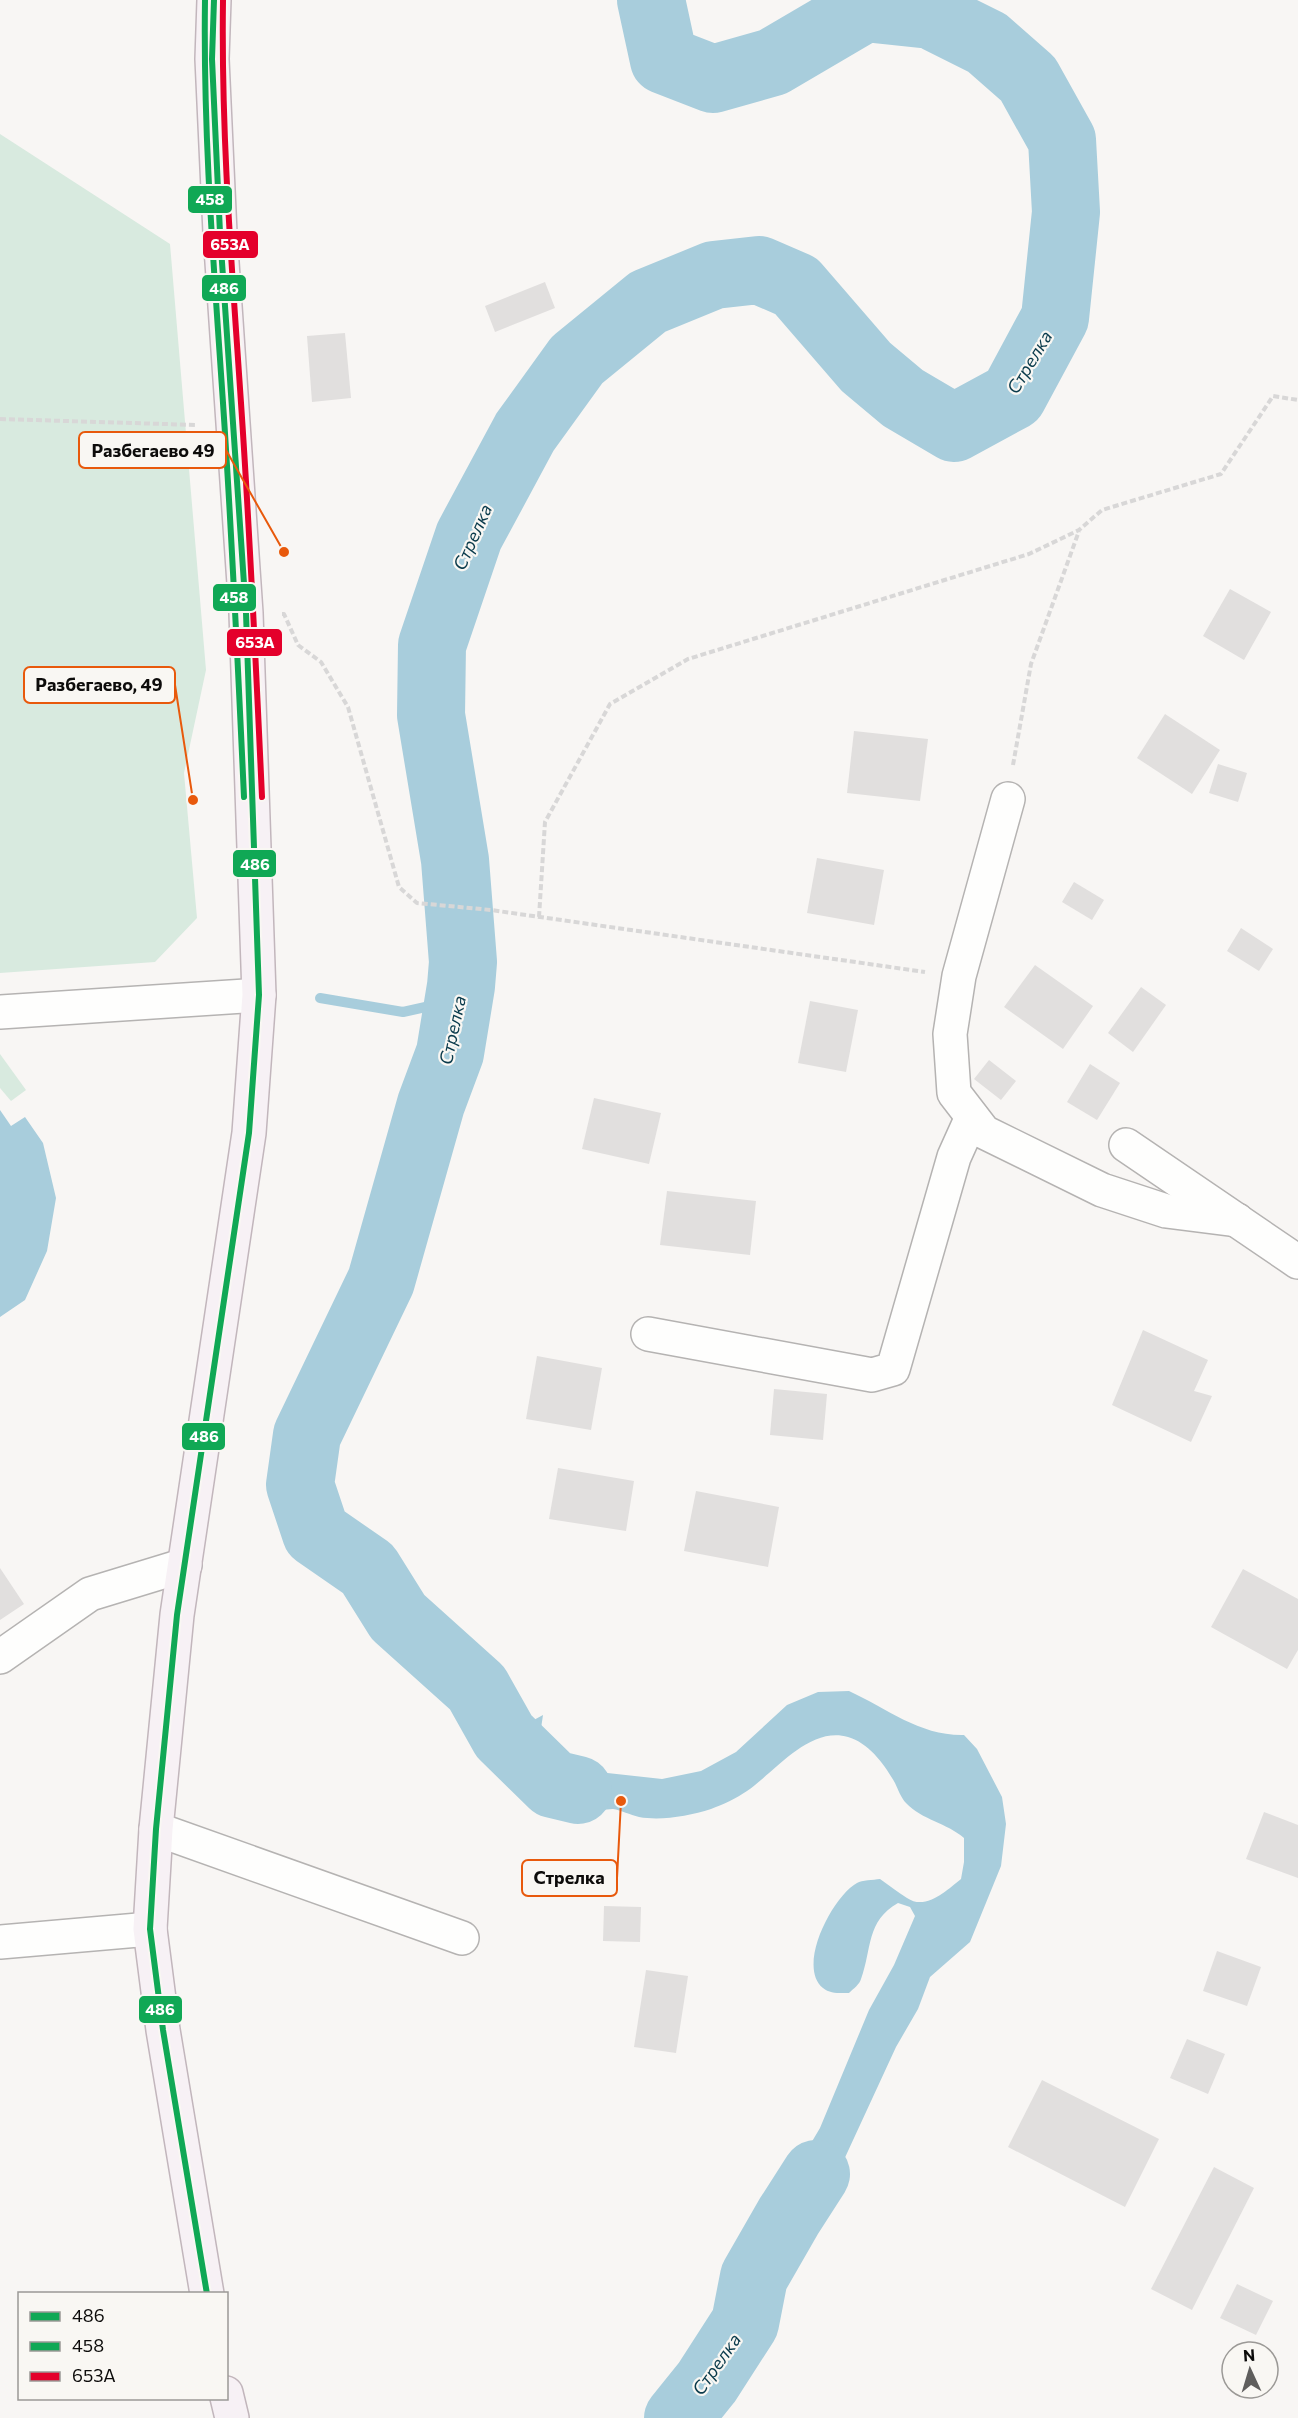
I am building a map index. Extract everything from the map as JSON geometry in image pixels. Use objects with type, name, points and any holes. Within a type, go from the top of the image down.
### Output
[{"type":"main road","points":[[207,2292],[163,2030],[150,1929],[156,1829],[177,1615],[249,1133],[259,995],[246,613],[220,234],[213,82],[214,0]]},
{"type":"main road","points":[[228,2400],[232,2418]]},
{"type":"street","points":[[1008,799],[958,976],[950,1034],[954,1093],[984,1132],[1102,1190],[1166,1211],[1237,1220]]},
{"type":"street","points":[[0,1012],[259,995]]},
{"type":"street","points":[[648,1334],[872,1375],[893,1369],[954,1157],[972,1117]]},
{"type":"street","points":[[1126,1145],[1298,1262]]},
{"type":"street","points":[[0,1657],[90,1594],[185,1564]]},
{"type":"street","points":[[156,1829],[462,1938]]},
{"type":"street","points":[[0,1942],[150,1929]]},
{"type":"path","points":[[539,917],[545,822],[610,704],[688,659],[1029,554],[1079,530],[1102,510],[1221,474],[1273,396],[1298,400]]},
{"type":"path","points":[[0,419],[200,425]]},
{"type":"path","points":[[1008,799],[1031,664],[1079,530]]},
{"type":"path","points":[[278,614],[284,614],[298,645],[321,662],[348,707],[399,887],[417,903],[491,910],[958,976]]},
{"type":"green space","points":[[0,134],[170,244],[206,670],[184,773],[197,918],[155,962],[0,973]]},
{"type":"green space","points":[[0,1054],[26,1090],[11,1101],[0,1088]]},
{"type":"water","points":[[0,1110],[11,1126],[25,1117],[43,1143],[56,1198],[47,1251],[25,1300],[0,1317]]},
{"type":"water","points":[[849,1691],[919,1726],[948,1734],[964,1735],[977,1749],[1002,1797],[1006,1824],[1001,1866],[970,1942],[930,1977],[918,2009],[896,2047],[842,2164],[783,2260],[750,2247],[782,2199],[792,2175],[820,2128],[869,2010],[894,1965],[915,1916],[910,1907],[898,1903],[880,1918],[875,1927],[860,1981],[849,1993],[835,1993],[826,1990],[816,1978],[814,1964],[821,1932],[838,1902],[859,1882],[880,1879],[903,1896],[921,1902],[929,1901],[943,1893],[961,1879],[964,1838],[912,1809],[903,1799],[891,1776],[876,1756],[863,1744],[848,1737],[834,1735],[806,1744],[758,1783],[734,1799],[702,1812],[666,1818],[639,1817],[613,1809],[586,1812],[553,1806],[539,1800],[514,1783],[480,1749],[543,1715],[539,1742],[548,1759],[571,1769],[662,1779],[701,1771],[736,1752],[787,1705],[818,1692]]},
{"type":"building","points":[[545,282],[555,308],[495,332],[485,306]]},
{"type":"building","points":[[345,333],[351,398],[312,402],[307,336]]},
{"type":"building","points":[[1230,589],[1271,612],[1244,660],[1203,636]]},
{"type":"building","points":[[1165,714],[1220,750],[1192,794],[1137,758]]},
{"type":"building","points":[[854,731],[928,739],[920,801],[847,793]]},
{"type":"building","points":[[1218,764],[1247,773],[1238,802],[1209,793]]},
{"type":"building","points":[[817,858],[884,870],[874,925],[807,913]]},
{"type":"building","points":[[1074,882],[1104,900],[1092,920],[1062,902]]},
{"type":"building","points":[[1241,928],[1273,949],[1259,971],[1227,951]]},
{"type":"building","points":[[1035,965],[1093,1006],[1063,1049],[1004,1007]]},
{"type":"building","points":[[1141,987],[1166,1005],[1133,1052],[1108,1033]]},
{"type":"building","points":[[810,1001],[858,1010],[846,1072],[798,1063]]},
{"type":"building","points":[[989,1060],[1016,1081],[1001,1100],[974,1079]]},
{"type":"building","points":[[1090,1064],[1120,1083],[1097,1120],[1067,1102]]},
{"type":"building","points":[[594,1098],[661,1113],[649,1164],[582,1149]]},
{"type":"building","points":[[667,1191],[756,1201],[750,1255],[660,1245]]},
{"type":"building","points":[[1143,1330],[1208,1360],[1194,1391],[1212,1396],[1191,1442],[1112,1405]]},
{"type":"building","points":[[537,1356],[602,1368],[591,1430],[526,1419]]},
{"type":"building","points":[[774,1389],[827,1394],[823,1440],[770,1435]]},
{"type":"building","points":[[558,1468],[634,1481],[626,1531],[549,1519]]},
{"type":"building","points":[[696,1491],[779,1507],[768,1567],[684,1551]]},
{"type":"building","points":[[0,1568],[24,1604],[0,1620]]},
{"type":"building","points":[[1243,1569],[1298,1599],[1298,1650],[1287,1669],[1211,1627]]},
{"type":"building","points":[[1264,1812],[1298,1825],[1298,1878],[1246,1859]]},
{"type":"building","points":[[604,1906],[641,1907],[640,1942],[603,1941]]},
{"type":"building","points":[[1217,1951],[1261,1967],[1247,2006],[1203,1991]]},
{"type":"building","points":[[646,1970],[688,1976],[676,2053],[634,2047]]},
{"type":"building","points":[[1187,2039],[1225,2054],[1208,2094],[1170,2078]]},
{"type":"building","points":[[1042,2080],[1159,2139],[1125,2207],[1008,2147]]},
{"type":"building","points":[[1214,2167],[1254,2188],[1192,2310],[1151,2289]]},
{"type":"building","points":[[1237,2284],[1273,2301],[1256,2335],[1220,2318]]},
{"type":"waterway","name":"Стрелка","points":[[578,1790],[553,1784],[504,1736],[477,1688],[398,1617],[368,1569],[316,1533],[300,1485],[307,1435],[381,1281],[431,1104],[450,1053],[461,986],[463,962],[455,860],[431,715],[432,645],[469,536],[525,432],[577,360],[648,302],[714,275],[759,270],[796,286],[866,367],[903,398],[954,428],[1013,396],[1055,318],[1066,212],[1062,140],[1028,79],[987,43],[931,15],[865,8],[773,62],[713,79],[664,60],[651,0]]},
{"type":"waterway","points":[[320,998],[403,1012],[430,1006],[461,986]]},
{"type":"waterway","name":"Стрелка","points":[[678,2418],[707,2382],[745,2323],[754,2277],[816,2174]]},
{"type":"transit line","name":"458","points":[[205,0],[210,202],[229,502],[244,797]]},
{"type":"transit line","name":"486","points":[[207,2292],[163,2030],[150,1929],[156,1829],[177,1615],[249,1133],[259,995],[246,613],[220,233],[212,59],[214,0]]},
{"type":"transit line","name":"653А","points":[[223,0],[228,202],[247,501],[262,797]]},
{"type":"place","name":"Разбегаево 49","points":[[284,552]]},
{"type":"place","name":"Разбегаево, 49","points":[[193,800]]},
{"type":"place","name":"Стрелка","points":[[621,1801]]}]
